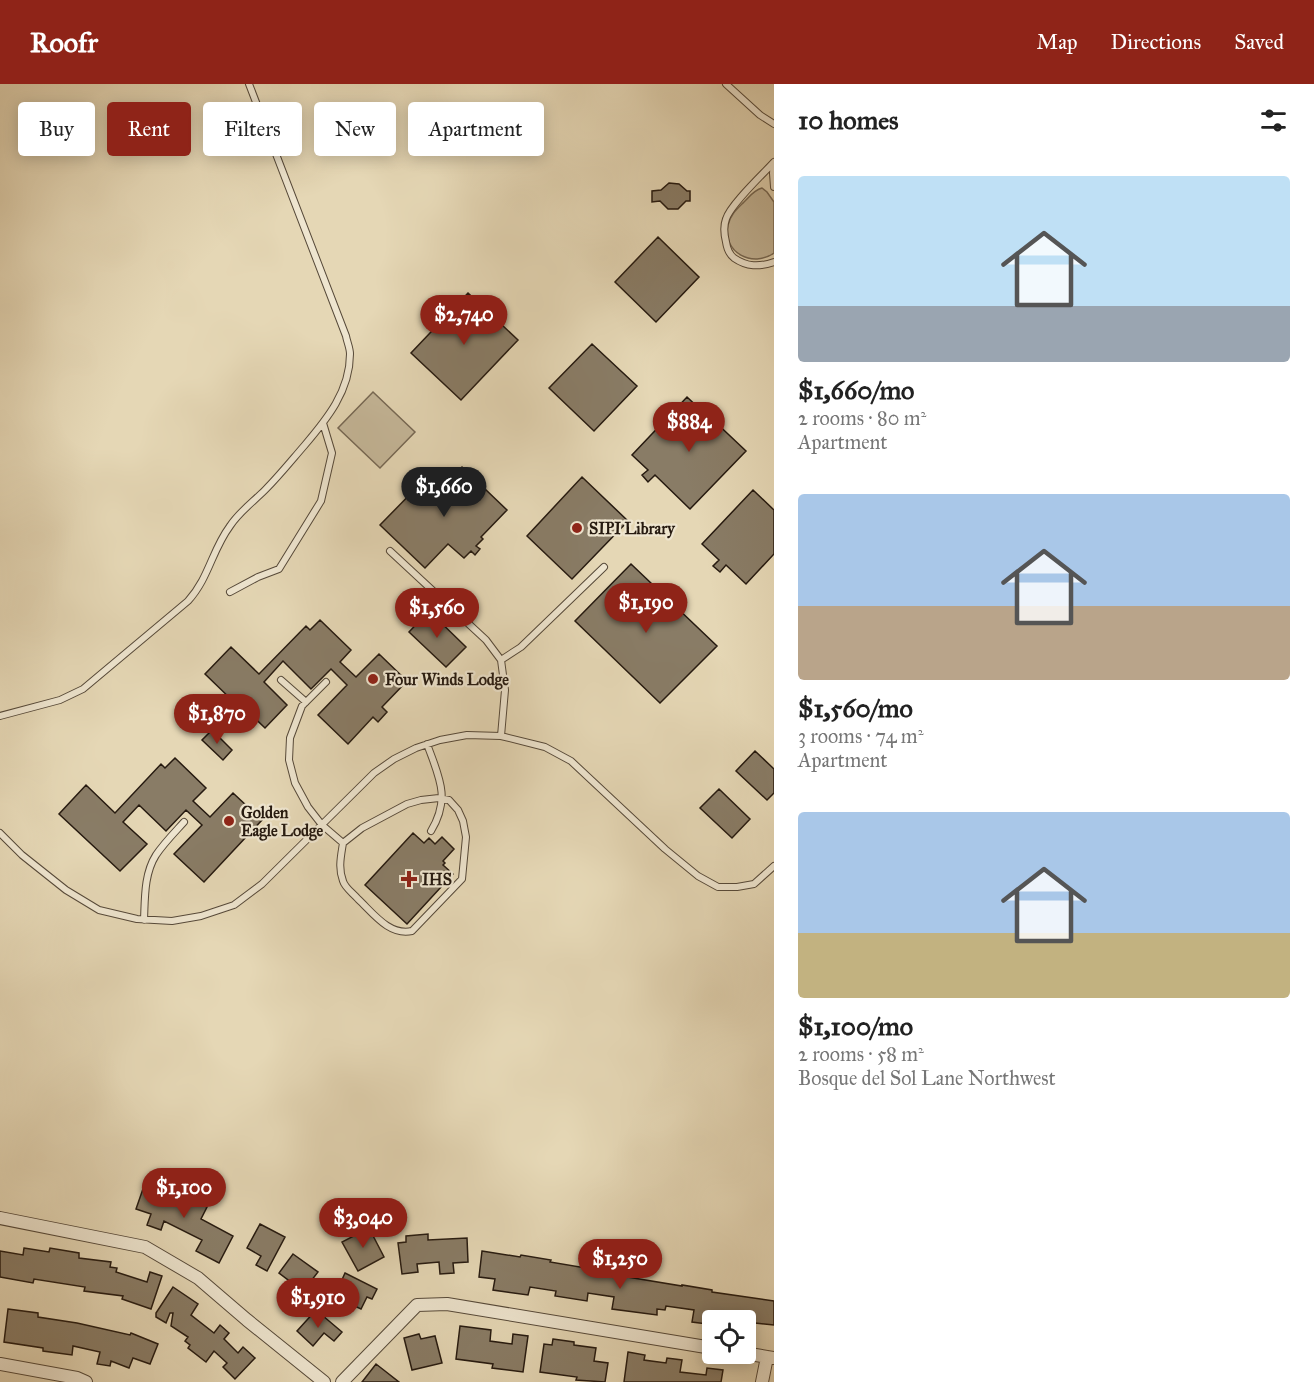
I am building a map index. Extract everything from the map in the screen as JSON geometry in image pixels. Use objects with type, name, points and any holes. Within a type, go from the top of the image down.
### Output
[{"type":"street","points":[[0,1218],[145,1247],[198,1278],[324,1382]]},
{"type":"street","points":[[342,1382],[417,1305],[447,1304],[702,1346]]},
{"type":"street","points":[[762,1382],[770,1357]]},
{"type":"street","points":[[0,1364],[77,1378],[86,1382]]},
{"type":"lane","points":[[0,716],[60,700],[82,689],[188,601],[199,590],[222,538],[231,524],[286,467],[323,423],[340,397],[347,377],[350,353],[346,336],[249,84]]},
{"type":"lane","points":[[726,84],[760,115],[774,124]]},
{"type":"lane","points":[[774,162],[772,173],[774,187]]},
{"type":"lane","points":[[774,162],[732,208],[726,217],[724,230],[726,247],[730,256],[742,264],[759,266],[774,262]]},
{"type":"lane","points":[[230,592],[279,569],[321,501],[332,453],[323,423]]},
{"type":"lane","points":[[390,551],[486,640],[501,660],[505,690],[501,736]]},
{"type":"lane","points":[[501,660],[521,647],[604,567]]},
{"type":"lane","points":[[281,680],[306,702]]},
{"type":"lane","points":[[326,682],[302,706],[290,738],[290,760],[296,783],[308,807],[322,825],[343,843]]},
{"type":"lane","points":[[0,833],[22,855],[66,890],[99,910],[137,920],[172,921],[201,916],[234,905],[262,884],[374,773],[394,759],[440,740],[467,735],[501,736],[544,747],[571,761],[665,849],[698,876],[718,887],[754,884],[774,866]]},
{"type":"lane","points":[[427,744],[442,786],[442,799],[436,822],[431,831]]},
{"type":"lane","points":[[421,800],[449,800],[458,810],[466,837],[462,879],[412,932],[396,931],[384,924],[344,884],[340,872],[343,843],[362,828],[407,804],[421,800]]},
{"type":"lane","points":[[144,920],[149,869],[156,855],[184,822]]},
{"type":"shaded area","points":[[762,188],[774,202],[774,253],[757,259],[749,258],[734,250],[727,235],[728,225],[736,210],[752,194]]},
{"type":"shaded area","points":[[373,392],[415,432],[380,468],[338,428]]},
{"type":"building","points":[[669,183],[679,184],[690,191],[690,201],[686,201],[678,209],[668,209],[660,201],[652,202],[652,191],[661,190]]},
{"type":"building","points":[[658,237],[699,277],[656,322],[615,282]]},
{"type":"building","points":[[468,293],[518,340],[461,400],[411,353]]},
{"type":"building","points":[[592,344],[637,386],[594,431],[549,388]]},
{"type":"building","points":[[687,397],[703,412],[709,406],[715,412],[710,417],[746,451],[690,509],[655,475],[648,482],[642,475],[648,470],[632,455]]},
{"type":"building","points":[[462,467],[507,510],[481,537],[483,539],[476,546],[480,549],[475,555],[471,551],[464,558],[448,544],[425,568],[380,525],[424,480],[433,489],[437,485],[441,489]]},
{"type":"building","name":"SIPI Library","points":[[582,477],[628,521],[572,579],[527,536]]},
{"type":"building","points":[[753,490],[774,510],[774,554],[746,584],[726,565],[720,572],[713,566],[719,560],[702,544]]},
{"type":"building","points":[[631,564],[717,646],[660,703],[575,621]]},
{"type":"building","points":[[429,611],[466,647],[446,667],[409,632]]},
{"type":"building","name":"Four Winds Lodge","points":[[320,620],[351,650],[340,662],[356,677],[379,654],[407,681],[382,707],[387,712],[378,722],[373,717],[348,744],[318,715],[347,685],[331,669],[311,689],[283,661],[264,682],[287,705],[265,728],[205,674],[231,647],[259,674],[306,626],[310,630]]},
{"type":"building","points":[[212,730],[232,750],[223,760],[202,740]]},
{"type":"building","points":[[755,751],[774,769],[774,793],[767,800],[736,771]]},
{"type":"building","name":"Golden Eagle Lodge","points":[[175,758],[206,788],[193,801],[210,817],[233,793],[262,820],[204,882],[174,854],[202,825],[186,810],[166,831],[139,805],[123,822],[147,844],[120,871],[59,814],[86,785],[115,813],[161,764],[165,768]]},
{"type":"building","points":[[719,789],[750,819],[732,838],[700,808]]},
{"type":"building","name":"IHS","points":[[413,833],[424,843],[429,838],[435,844],[442,837],[454,849],[443,861],[445,863],[443,865],[453,874],[407,924],[365,885]]},
{"type":"building","points":[[168,1185],[175,1187],[174,1191],[207,1207],[201,1219],[233,1236],[219,1263],[196,1251],[202,1240],[164,1221],[161,1230],[147,1225],[151,1214],[136,1209],[144,1186],[165,1193]]},
{"type":"building","points":[[260,1224],[285,1237],[267,1271],[256,1265],[261,1256],[247,1248]]},
{"type":"building","points":[[369,1228],[384,1257],[358,1271],[342,1242]]},
{"type":"building","points":[[428,1234],[428,1240],[467,1238],[468,1262],[453,1263],[454,1273],[440,1274],[439,1262],[417,1264],[418,1272],[402,1274],[398,1243],[406,1242],[406,1236]]},
{"type":"building","points":[[24,1248],[49,1252],[50,1248],[79,1253],[79,1258],[111,1262],[110,1267],[117,1268],[116,1272],[147,1282],[150,1272],[162,1276],[151,1309],[122,1299],[123,1296],[84,1291],[85,1287],[34,1279],[33,1283],[0,1277],[0,1251],[23,1255]]},
{"type":"building","points":[[482,1251],[520,1257],[521,1255],[592,1269],[591,1271],[774,1301],[774,1325],[756,1323],[756,1310],[702,1310],[702,1323],[692,1322],[694,1310],[666,1306],[665,1310],[657,1309],[657,1315],[612,1309],[614,1297],[588,1293],[587,1301],[555,1296],[556,1291],[530,1287],[528,1295],[493,1290],[495,1279],[479,1277]]},
{"type":"building","points":[[293,1254],[318,1272],[298,1298],[287,1290],[292,1283],[279,1273]]},
{"type":"building","points":[[345,1273],[377,1289],[372,1299],[367,1297],[361,1309],[342,1300],[344,1295],[337,1291]]},
{"type":"building","points":[[173,1287],[198,1304],[191,1315],[214,1333],[220,1325],[229,1333],[224,1339],[238,1353],[243,1347],[255,1358],[235,1379],[223,1367],[227,1363],[214,1351],[206,1362],[188,1348],[190,1345],[185,1341],[188,1337],[171,1326],[173,1313],[170,1313],[166,1323],[156,1317],[156,1313]]},
{"type":"building","points":[[8,1309],[38,1313],[38,1317],[130,1335],[131,1333],[158,1344],[150,1364],[133,1358],[129,1368],[111,1361],[110,1366],[97,1364],[100,1352],[73,1346],[72,1355],[4,1342]]},
{"type":"building","points":[[316,1310],[342,1332],[334,1341],[324,1333],[313,1346],[297,1331]]},
{"type":"building","points":[[460,1326],[491,1330],[490,1341],[512,1344],[513,1334],[528,1336],[523,1372],[492,1368],[493,1364],[456,1359]]},
{"type":"building","points":[[419,1334],[421,1339],[435,1336],[442,1363],[412,1370],[404,1338]]},
{"type":"building","points":[[553,1339],[596,1348],[594,1361],[608,1363],[605,1382],[576,1380],[577,1377],[540,1372],[544,1344],[552,1345]]},
{"type":"building","points":[[628,1352],[645,1355],[644,1360],[666,1363],[667,1358],[682,1360],[680,1372],[706,1375],[707,1368],[723,1370],[721,1382],[624,1382]]},
{"type":"building","points":[[376,1364],[385,1371],[399,1382],[362,1382]]},
{"type":"place","name":"SIPI Library","points":[[577,528]]},
{"type":"place","name":"Four Winds Lodge","points":[[373,679]]},
{"type":"place","name":"Golden Eagle Lodge","points":[[229,821]]},
{"type":"place","name":"IHS","points":[[409,879]]}]
